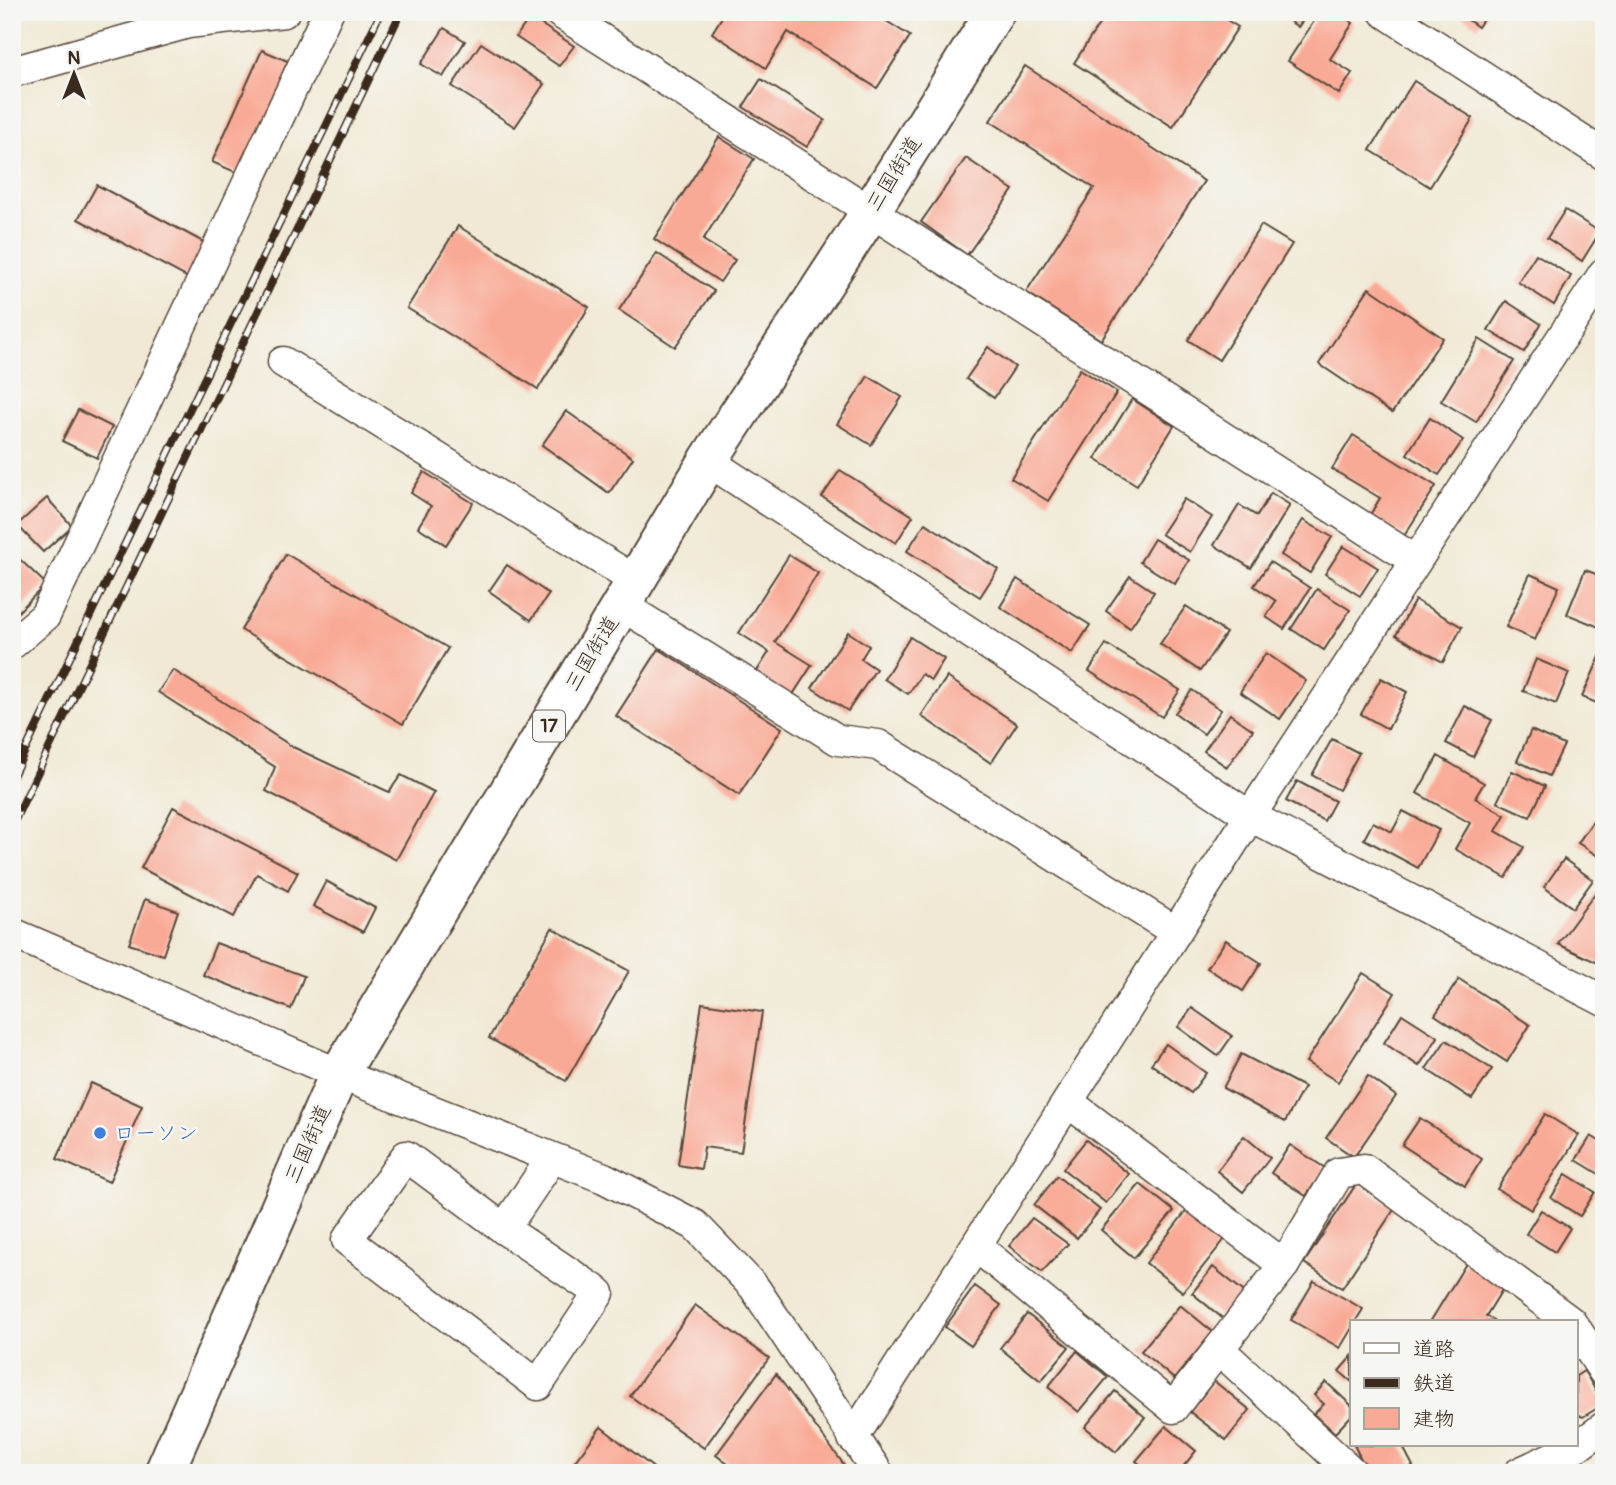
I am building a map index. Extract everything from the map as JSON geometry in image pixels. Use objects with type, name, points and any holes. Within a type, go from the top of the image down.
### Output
[{"type":"highway","name":"三国街道","points":[[164,1473],[339,1074],[708,461],[871,211],[995,12]]},
{"type":"street","points":[[12,72],[188,23],[284,12]]},
{"type":"street","points":[[12,644],[45,617],[328,12]]},
{"type":"street","points":[[559,12],[1416,561]]},
{"type":"street","points":[[1384,12],[1604,155]]},
{"type":"street","points":[[853,1438],[1250,816],[1604,274]]},
{"type":"street","points":[[283,362],[628,593],[838,740],[878,745],[1176,932]]},
{"type":"street","points":[[708,461],[1250,816],[1604,1001]]},
{"type":"street","points":[[12,933],[339,1074],[604,1178],[695,1225],[754,1287],[878,1473]]},
{"type":"street","points":[[1068,1102],[1284,1265]]},
{"type":"street","points":[[406,1156],[504,1229],[599,1293],[538,1385],[347,1240],[406,1156]]},
{"type":"street","points":[[504,1229],[552,1158]]},
{"type":"street","points":[[976,1246],[1173,1408],[1284,1265],[1339,1173],[1364,1169],[1568,1320]]},
{"type":"street","points":[[1578,1332],[1604,1372]]},
{"type":"street","points":[[1219,1349],[1353,1473]]},
{"type":"street","points":[[1578,1445],[1604,1427]]},
{"type":"street","points":[[1519,1473],[1577,1446]]},
{"type":"building","points":[[725,12],[872,12],[910,36],[877,88],[788,32],[766,68],[712,33]]},
{"type":"building","points":[[1107,12],[1214,12],[1238,27],[1173,127],[1074,63]]},
{"type":"building","points":[[1277,12],[1309,12],[1298,27]]},
{"type":"building","points":[[1320,12],[1337,12],[1353,23],[1330,59],[1352,73],[1339,94],[1288,61]]},
{"type":"building","points":[[1457,12],[1488,12],[1478,27]]},
{"type":"building","points":[[530,17],[574,46],[559,66],[516,37]]},
{"type":"building","points":[[444,28],[465,41],[443,77],[421,64]]},
{"type":"building","points":[[481,43],[544,84],[515,127],[452,86]]},
{"type":"building","points":[[262,50],[297,65],[247,177],[212,162]]},
{"type":"building","points":[[1025,66],[1204,181],[1101,340],[1026,292],[1094,188],[990,121]]},
{"type":"building","points":[[761,79],[825,120],[807,147],[743,107]]},
{"type":"building","points":[[1414,81],[1473,118],[1430,187],[1370,150]]},
{"type":"building","points":[[719,137],[754,159],[703,240],[735,260],[720,282],[654,239]]},
{"type":"building","points":[[966,158],[1013,190],[967,255],[921,222]]},
{"type":"building","points":[[97,185],[207,244],[188,278],[78,219]]},
{"type":"building","points":[[1565,210],[1600,232],[1582,261],[1547,238]]},
{"type":"building","points":[[1261,225],[1292,244],[1219,360],[1188,340]]},
{"type":"building","points":[[458,226],[589,307],[538,389],[407,308]]},
{"type":"building","points":[[657,253],[714,291],[675,347],[619,310]]},
{"type":"building","points":[[1536,254],[1571,276],[1554,305],[1518,282]]},
{"type":"building","points":[[1369,288],[1443,338],[1392,413],[1319,364]]},
{"type":"building","points":[[1506,301],[1541,324],[1524,352],[1488,330]]},
{"type":"building","points":[[1479,339],[1514,361],[1476,422],[1441,401]]},
{"type":"building","points":[[988,347],[1015,367],[994,398],[966,379]]},
{"type":"building","points":[[1080,369],[1117,392],[1048,501],[1011,478]]},
{"type":"building","points":[[868,376],[902,397],[871,445],[837,424]]},
{"type":"building","points":[[1132,399],[1174,426],[1137,485],[1095,459]]},
{"type":"building","points":[[78,410],[112,427],[97,458],[62,441]]},
{"type":"building","points":[[566,411],[633,458],[609,493],[542,445]]},
{"type":"building","points":[[1430,418],[1463,440],[1439,475],[1407,454]]},
{"type":"building","points":[[1353,435],[1436,486],[1404,536],[1370,515],[1380,498],[1332,469]]},
{"type":"building","points":[[840,470],[913,516],[896,543],[822,497]]},
{"type":"building","points":[[424,472],[473,503],[446,545],[418,527],[431,506],[411,493]]},
{"type":"building","points":[[1271,493],[1290,505],[1251,568],[1214,545],[1239,505],[1257,516]]},
{"type":"building","points":[[47,498],[72,526],[43,552],[17,525]]},
{"type":"building","points":[[1184,499],[1212,517],[1190,552],[1161,534]]},
{"type":"building","points":[[1303,520],[1332,537],[1310,573],[1281,555]]},
{"type":"building","points":[[925,523],[998,569],[980,597],[907,551]]},
{"type":"building","points":[[1154,539],[1189,560],[1175,584],[1140,562]]},
{"type":"building","points":[[1343,546],[1378,568],[1360,596],[1325,574]]},
{"type":"building","points":[[12,552],[46,584],[12,618]]},
{"type":"building","points":[[286,554],[448,648],[403,724],[241,630]]},
{"type":"building","points":[[789,555],[818,573],[775,642],[812,665],[790,699],[754,676],[769,652],[739,633]]},
{"type":"building","points":[[1270,562],[1310,588],[1284,629],[1266,617],[1276,601],[1254,586]]},
{"type":"building","points":[[507,565],[549,594],[531,620],[489,591]]},
{"type":"building","points":[[1585,570],[1604,577],[1604,629],[1567,614]]},
{"type":"building","points":[[1530,574],[1559,587],[1535,640],[1506,627]]},
{"type":"building","points":[[1130,576],[1154,592],[1130,628],[1106,611]]},
{"type":"building","points":[[1017,579],[1090,625],[1072,653],[1000,607]]},
{"type":"building","points":[[1317,589],[1350,610],[1324,650],[1291,629]]},
{"type":"building","points":[[1415,600],[1462,627],[1443,662],[1396,635]]},
{"type":"building","points":[[1186,606],[1226,633],[1200,671],[1160,644]]},
{"type":"building","points":[[848,632],[869,646],[861,659],[876,669],[848,711],[812,688]]},
{"type":"building","points":[[910,637],[944,659],[931,680],[922,674],[908,694],[884,679]]},
{"type":"building","points":[[1106,644],[1180,690],[1162,717],[1089,671]]},
{"type":"building","points":[[1604,648],[1604,706],[1582,697]]},
{"type":"building","points":[[659,649],[782,728],[739,795],[616,716]]},
{"type":"building","points":[[1266,653],[1306,681],[1280,719],[1240,692]]},
{"type":"building","points":[[1536,659],[1569,673],[1556,704],[1523,691]]},
{"type":"building","points":[[173,670],[293,747],[389,792],[401,775],[434,792],[396,860],[266,791],[275,767],[158,692]]},
{"type":"building","points":[[947,677],[1017,724],[991,763],[921,716]]},
{"type":"building","points":[[1381,678],[1407,692],[1388,729],[1361,714]]},
{"type":"building","points":[[1192,690],[1221,710],[1204,734],[1175,713]]},
{"type":"building","points":[[1465,706],[1492,720],[1473,757],[1446,743]]},
{"type":"building","points":[[1230,714],[1253,730],[1227,767],[1204,751]]},
{"type":"building","points":[[1531,730],[1564,745],[1549,776],[1517,761]]},
{"type":"building","points":[[1332,739],[1359,753],[1339,790],[1312,775]]},
{"type":"building","points":[[1438,756],[1484,783],[1475,798],[1505,815],[1496,831],[1524,847],[1506,878],[1455,849],[1470,823],[1417,793]]},
{"type":"building","points":[[1512,771],[1545,786],[1530,817],[1497,802]]},
{"type":"building","points":[[1297,781],[1335,801],[1324,821],[1286,801]]},
{"type":"building","points":[[1604,805],[1604,860],[1578,843]]},
{"type":"building","points":[[173,807],[298,872],[288,891],[257,874],[234,917],[141,868]]},
{"type":"building","points":[[1403,811],[1439,830],[1418,868],[1364,839],[1373,822],[1392,832]]},
{"type":"building","points":[[1564,859],[1593,880],[1573,908],[1544,887]]},
{"type":"building","points":[[326,881],[375,908],[363,932],[313,906]]},
{"type":"building","points":[[1596,892],[1604,898],[1604,966],[1558,944]]},
{"type":"building","points":[[145,899],[178,911],[163,955],[129,944]]},
{"type":"building","points":[[552,928],[629,971],[566,1081],[489,1038]]},
{"type":"building","points":[[1226,940],[1261,963],[1243,991],[1207,968]]},
{"type":"building","points":[[216,943],[304,976],[291,1009],[203,975]]},
{"type":"building","points":[[1363,973],[1395,993],[1338,1082],[1306,1062]]},
{"type":"building","points":[[1459,979],[1530,1025],[1507,1062],[1435,1015]]},
{"type":"building","points":[[702,1003],[762,1012],[741,1152],[704,1147],[701,1169],[678,1165]]},
{"type":"building","points":[[1192,1008],[1232,1036],[1218,1056],[1178,1027]]},
{"type":"building","points":[[1402,1014],[1438,1037],[1419,1066],[1384,1043]]},
{"type":"building","points":[[1446,1040],[1492,1069],[1472,1099],[1426,1069]]},
{"type":"building","points":[[1166,1044],[1206,1073],[1191,1093],[1151,1064]]},
{"type":"building","points":[[1241,1054],[1304,1087],[1285,1122],[1223,1088]]},
{"type":"building","points":[[1368,1076],[1396,1096],[1354,1157],[1326,1138]]},
{"type":"building","name":"ローソン","points":[[91,1083],[142,1106],[109,1182],[57,1159]]},
{"type":"building","points":[[1545,1114],[1579,1135],[1531,1210],[1497,1189]]},
{"type":"building","points":[[1420,1118],[1482,1159],[1465,1186],[1402,1145]]},
{"type":"building","points":[[1244,1136],[1270,1158],[1243,1192],[1217,1171]]},
{"type":"building","points":[[1591,1136],[1604,1144],[1604,1177],[1576,1160]]},
{"type":"building","points":[[1086,1140],[1129,1174],[1106,1203],[1063,1169]]},
{"type":"building","points":[[1290,1145],[1325,1168],[1306,1196],[1271,1173]]},
{"type":"building","points":[[1566,1174],[1595,1192],[1580,1216],[1551,1198]]},
{"type":"building","points":[[1057,1176],[1100,1210],[1077,1238],[1034,1205]]},
{"type":"building","points":[[1357,1183],[1395,1208],[1342,1288],[1304,1263]]},
{"type":"building","points":[[1140,1184],[1174,1211],[1134,1258],[1101,1230]]},
{"type":"building","points":[[1187,1210],[1225,1239],[1183,1292],[1146,1263]]},
{"type":"building","points":[[1541,1210],[1570,1228],[1555,1252],[1526,1234]]},
{"type":"building","points":[[1032,1218],[1068,1244],[1042,1272],[1009,1246]]},
{"type":"building","points":[[1467,1262],[1505,1285],[1486,1316],[1493,1320],[1431,1320]]},
{"type":"building","points":[[1213,1267],[1248,1295],[1226,1321],[1192,1293]]},
{"type":"building","points":[[1314,1281],[1363,1309],[1356,1320],[1350,1320],[1350,1331],[1340,1348],[1291,1320]]},
{"type":"building","points":[[975,1286],[1001,1305],[971,1346],[945,1327]]},
{"type":"building","points":[[695,1305],[769,1358],[704,1448],[630,1396]]},
{"type":"building","points":[[1180,1305],[1213,1332],[1174,1379],[1141,1351]]},
{"type":"building","points":[[1027,1314],[1069,1347],[1041,1381],[1000,1348]]},
{"type":"building","points":[[1077,1351],[1108,1377],[1079,1412],[1048,1387]]},
{"type":"building","points":[[1350,1358],[1350,1380],[1339,1371]]},
{"type":"building","points":[[1584,1371],[1604,1404],[1583,1417],[1578,1415],[1578,1375]]},
{"type":"building","points":[[776,1374],[848,1470],[846,1473],[740,1473],[716,1455]]},
{"type":"building","points":[[1214,1381],[1250,1410],[1226,1440],[1190,1412]]},
{"type":"building","points":[[1326,1382],[1350,1404],[1350,1417],[1335,1433],[1314,1414],[1324,1404],[1314,1395]]},
{"type":"building","points":[[1115,1391],[1145,1417],[1116,1452],[1085,1427]]},
{"type":"building","points":[[1166,1426],[1196,1451],[1178,1473],[1151,1473],[1136,1461]]},
{"type":"building","points":[[601,1427],[660,1473],[566,1473]]},
{"type":"building","points":[[1354,1446],[1403,1446],[1413,1466],[1399,1473],[1368,1473]]},
{"type":"railway","points":[[12,778],[381,12]]},
{"type":"railway","points":[[12,826],[401,12]]},
{"type":"place","name":"ローソン","points":[[100,1133]]}]
